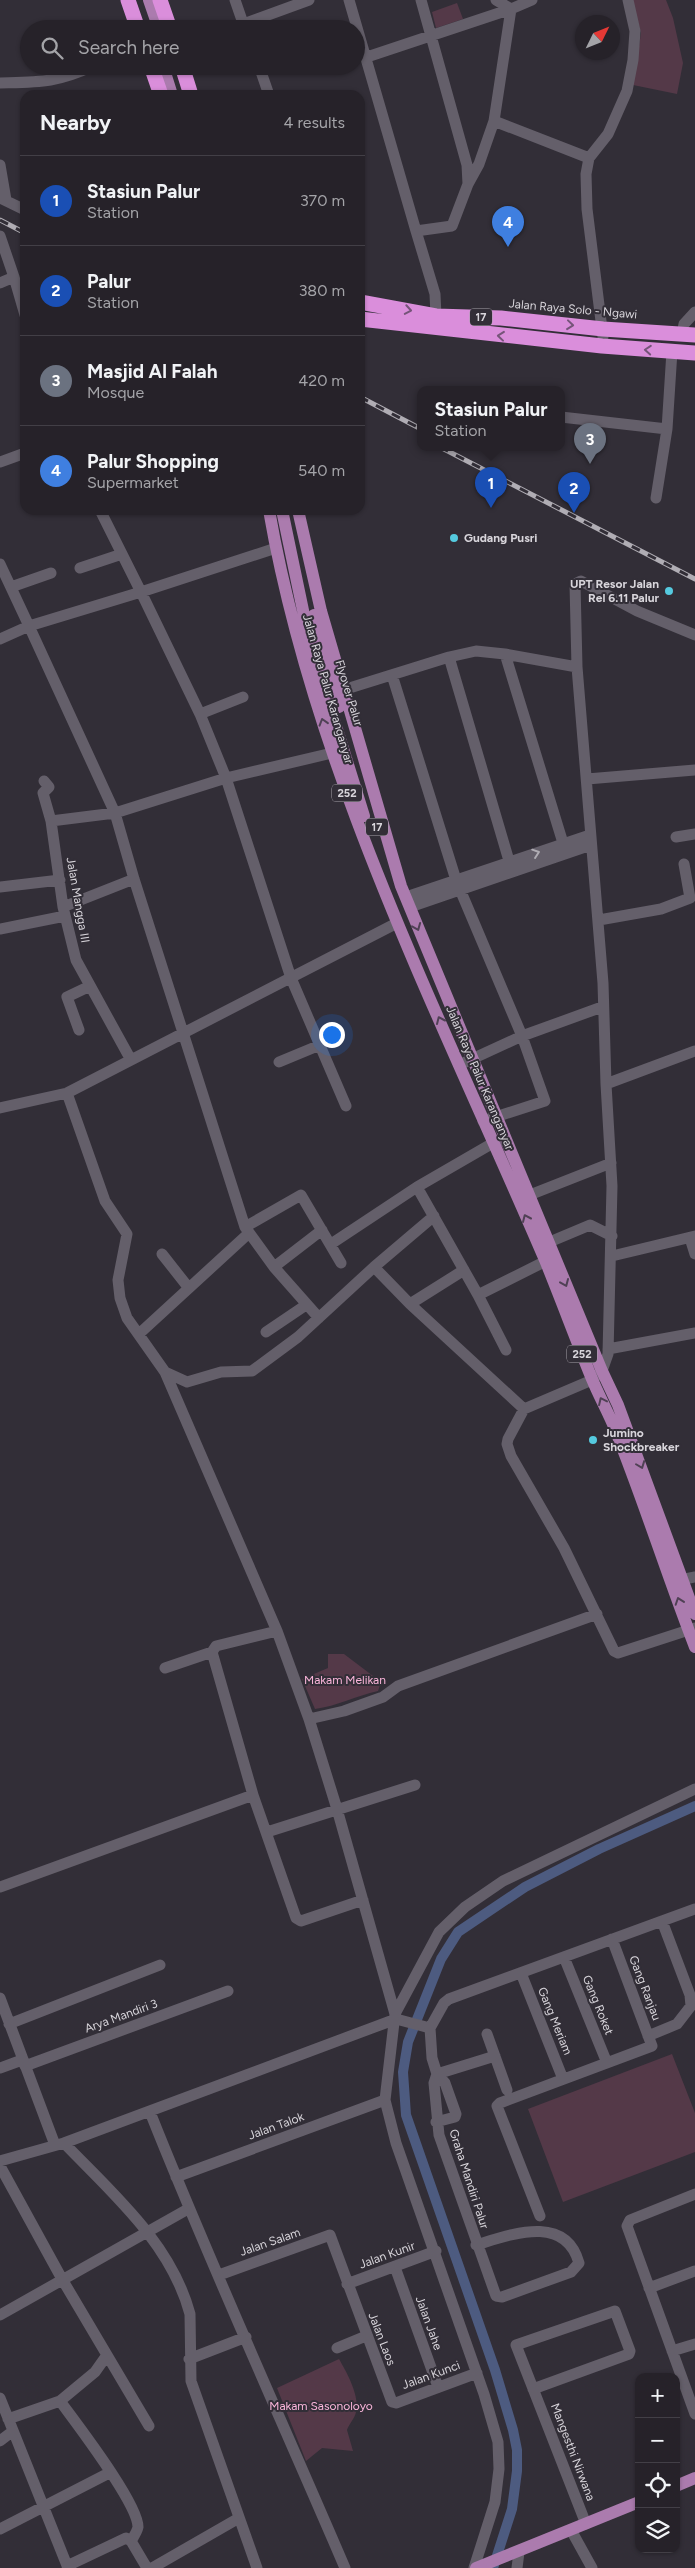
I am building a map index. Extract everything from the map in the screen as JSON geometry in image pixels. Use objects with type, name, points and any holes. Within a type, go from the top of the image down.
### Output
[{"type":"highway","points":[[128,0],[135,20]]},
{"type":"highway","points":[[160,0],[167,20]]},
{"type":"highway","points":[[154,75],[159,90]]},
{"type":"highway","points":[[185,75],[189,90]]},
{"type":"highway","name":"Jalan Raya Solo - Ngawi","points":[[365,303],[436,316],[501,318],[603,329],[689,335]]},
{"type":"highway","name":"17","points":[[365,320],[602,346],[695,353]]},
{"type":"main road","points":[[140,0],[147,20]]},
{"type":"main road","points":[[149,0],[156,20]]},
{"type":"main road","points":[[165,75],[170,90]]},
{"type":"main road","points":[[175,75],[179,90]]},
{"type":"main road","name":"Jalan Raya Palur Karanganyar","points":[[270,515],[276,548],[306,670],[332,752],[397,923],[466,1062],[496,1117],[498,1141]]},
{"type":"main road","name":"Flyover Palur","points":[[283,515],[311,645],[356,775],[398,878]]},
{"type":"main road","name":"Flyover Palur","points":[[292,515],[324,660],[378,860],[380,880]]},
{"type":"main road","name":"Jalan Raya Palur Karanganyar","points":[[299,515],[321,611],[398,878],[466,1062],[483,1121],[498,1141],[550,1259],[597,1376],[615,1429],[683,1579],[695,1614]]},
{"type":"main road","name":"Jalan Raya Palur Karanganyar","points":[[683,1579],[695,1647]]},
{"type":"main road","points":[[680,2484],[695,2478]]},
{"type":"main road","points":[[477,2567],[635,2504]]},
{"type":"street","points":[[236,0],[242,20]]},
{"type":"street","points":[[259,20],[309,0]]},
{"type":"street","points":[[350,0],[356,20]]},
{"type":"street","points":[[421,0],[467,165],[468,184]]},
{"type":"street","points":[[496,0],[511,9]]},
{"type":"street","points":[[367,57],[511,9],[532,0]]},
{"type":"street","points":[[602,346],[603,329],[588,208],[586,174],[589,158],[608,134],[626,91],[633,60],[635,30],[628,0]]},
{"type":"street","points":[[416,231],[452,226],[468,184],[479,164],[494,121],[511,9]]},
{"type":"street","points":[[365,50],[435,294],[436,316]]},
{"type":"street","points":[[0,83],[51,82],[73,75]]},
{"type":"street","points":[[262,75],[267,90]]},
{"type":"street","points":[[494,121],[589,158]]},
{"type":"street","points":[[0,166],[3,199],[20,208]]},
{"type":"street","points":[[0,236],[20,298]]},
{"type":"street","points":[[0,283],[14,277]]},
{"type":"street","points":[[689,335],[684,324],[695,312]]},
{"type":"street","points":[[656,498],[667,430],[672,351]]},
{"type":"street","points":[[565,417],[667,430]]},
{"type":"street","points":[[0,462],[20,455]]},
{"type":"street","points":[[102,515],[200,714],[226,778],[291,978],[346,1106]]},
{"type":"street","points":[[0,639],[29,626],[276,548]]},
{"type":"street","points":[[80,568],[122,554]]},
{"type":"street","points":[[0,564],[115,813],[183,1034],[247,1230],[274,1267],[319,1318]]},
{"type":"street","points":[[11,587],[50,573]]},
{"type":"street","points":[[692,1629],[617,1653],[564,1548],[508,1450],[508,1439],[524,1409],[597,1376],[608,1349],[612,1256],[611,1163],[598,920],[577,667],[575,584],[578,581],[637,611],[695,635]]},
{"type":"street","points":[[343,690],[449,657],[476,651],[505,654],[577,667]]},
{"type":"street","points":[[505,654],[563,843]]},
{"type":"street","points":[[449,657],[511,866]]},
{"type":"street","points":[[392,676],[458,884],[522,1036],[545,1101],[483,1121]]},
{"type":"street","points":[[200,714],[243,697]]},
{"type":"street","points":[[51,821],[115,813],[226,778],[332,752]]},
{"type":"street","points":[[587,779],[695,770]]},
{"type":"street","name":"Jalan Mangga III","points":[[44,781],[49,787],[43,793],[51,821],[64,912],[76,960],[131,1060]]},
{"type":"street","points":[[676,837],[695,834]]},
{"type":"street","points":[[511,866],[563,843],[591,840]]},
{"type":"street","points":[[408,902],[591,840]]},
{"type":"street","points":[[598,920],[661,909],[690,898],[684,864]]},
{"type":"street","points":[[0,929],[64,912],[134,878]]},
{"type":"street","points":[[0,887],[60,880]]},
{"type":"street","points":[[0,1108],[67,1093],[397,923]]},
{"type":"street","points":[[79,1030],[67,997],[90,986]]},
{"type":"street","points":[[466,1062],[522,1036],[602,1007]]},
{"type":"street","points":[[280,1062],[320,1045]]},
{"type":"street","points":[[606,1084],[695,1051]]},
{"type":"street","points":[[67,1093],[105,1201],[127,1234],[118,1286],[127,1318],[131,1326],[140,1334],[164,1372],[277,1631],[309,1719],[338,1810],[397,2017]]},
{"type":"street","points":[[331,1244],[417,1187],[498,1141]]},
{"type":"street","points":[[523,1197],[611,1163]]},
{"type":"street","points":[[417,1187],[478,1295],[506,1350]]},
{"type":"street","points":[[140,1334],[247,1230],[301,1195],[342,1263]]},
{"type":"street","points":[[164,1372],[186,1382],[220,1372],[249,1372],[298,1338],[374,1267],[434,1216]]},
{"type":"street","points":[[543,1244],[590,1225],[612,1236]]},
{"type":"street","points":[[274,1267],[322,1230]]},
{"type":"street","points":[[612,1256],[692,1237],[695,1254]]},
{"type":"street","points":[[162,1254],[188,1287]]},
{"type":"street","points":[[478,1295],[550,1259]]},
{"type":"street","points":[[374,1267],[410,1304],[524,1409]]},
{"type":"street","points":[[410,1304],[464,1270]]},
{"type":"street","points":[[266,1332],[306,1305]]},
{"type":"street","points":[[608,1349],[695,1333]]},
{"type":"street","points":[[309,1719],[344,1711],[383,1697],[398,1686],[596,1614]]},
{"type":"street","points":[[165,1668],[212,1652],[216,1646],[277,1631]]},
{"type":"street","points":[[212,1652],[253,1795],[298,1920],[301,1921],[363,1900]]},
{"type":"street","points":[[267,1832],[415,1785]]},
{"type":"street","points":[[477,2567],[495,2502],[499,2469],[498,2442],[436,2251],[396,2143],[385,2100],[397,2017],[439,1932],[480,1896],[503,1881],[695,1788]]},
{"type":"street","points":[[0,1887],[253,1795]]},
{"type":"street","points":[[0,2161],[59,2144],[150,2112],[397,2017],[428,2027],[448,1999],[695,1909]]},
{"type":"street","points":[[540,2216],[497,2106],[500,2103],[606,2063],[650,2041],[677,2024],[686,2015],[691,2006],[690,1995],[662,1921]]},
{"type":"street","name":"Gang Ranjau","points":[[612,1940],[650,2041]]},
{"type":"street","name":"Gang Roket","points":[[564,1957],[606,2063]]},
{"type":"street","points":[[9,2024],[160,1965]]},
{"type":"street","name":"Gang Meriam","points":[[521,1973],[563,2079]]},
{"type":"street","name":"Arya Mandiri 3","points":[[0,2068],[23,2063],[228,1991]]},
{"type":"street","points":[[0,1998],[23,2063],[59,2144],[147,2230],[166,2260],[187,2304],[190,2314],[189,2360],[194,2394],[257,2568]]},
{"type":"street","name":"Graha Mandiri Palur","points":[[428,2027],[437,2074],[445,2083],[456,2114],[455,2117],[436,2122]]},
{"type":"street","points":[[487,2034],[507,2090]]},
{"type":"street","points":[[437,2074],[495,2056]]},
{"type":"street","name":"Graha Mandiri Palur","points":[[437,2074],[434,2083],[436,2122],[476,2245],[498,2298],[571,2272],[579,2263],[567,2243],[551,2234],[536,2230],[476,2245]]},
{"type":"street","name":"Jalan Talok","points":[[176,2177],[385,2100]]},
{"type":"street","points":[[150,2112],[188,2209],[219,2274],[345,2568]]},
{"type":"street","points":[[0,2166],[62,2279],[149,2426]]},
{"type":"street","points":[[695,2194],[628,2222],[627,2226],[695,2414]]},
{"type":"street","points":[[0,2315],[147,2230],[188,2209]]},
{"type":"street","name":"Jalan Salam","points":[[219,2274],[330,2236]]},
{"type":"street","name":"Jalan Laos","points":[[330,2236],[390,2400],[394,2403]]},
{"type":"street","name":"Jalan Kunir","points":[[347,2284],[436,2251]]},
{"type":"street","name":"Jalan Jahe","points":[[395,2267],[438,2387]]},
{"type":"street","points":[[649,2288],[695,2271]]},
{"type":"street","name":"Mangesthi Nirwana","points":[[533,2389],[629,2354],[630,2351],[615,2311],[516,2345],[533,2389],[586,2524]]},
{"type":"street","points":[[337,2348],[366,2336]]},
{"type":"street","points":[[189,2360],[246,2337]]},
{"type":"street","points":[[672,2351],[695,2344]]},
{"type":"street","points":[[8,2419],[60,2401],[95,2372],[107,2355]]},
{"type":"street","name":"Jalan Kunci","points":[[394,2403],[477,2373]]},
{"type":"street","points":[[0,2398],[67,2567],[123,2539],[131,2541],[148,2568]]},
{"type":"street","points":[[60,2401],[111,2472],[137,2521],[137,2532],[131,2541]]},
{"type":"street","points":[[0,2441],[13,2431]]},
{"type":"street","points":[[0,2529],[37,2508],[44,2507],[111,2472]]},
{"type":"street","points":[[152,2568],[240,2518]]},
{"type":"street","points":[[571,2530],[592,2568]]},
{"type":"street","points":[[517,2568],[518,2552]]},
{"type":"green space","points":[[632,0],[666,0],[673,18],[683,63],[677,94],[633,85],[641,33]]},
{"type":"green space","points":[[457,3],[463,19],[436,28],[432,12]]},
{"type":"green space","name":"Makam Melikan","points":[[328,1654],[344,1654],[381,1682],[378,1691],[331,1706],[315,1709],[302,1679],[328,1668]]},
{"type":"green space","points":[[672,2054],[695,2113],[695,2152],[563,2202],[528,2109]]},
{"type":"green space","name":"Makam Sasonoloyo","points":[[339,2359],[352,2385],[356,2399],[355,2414],[347,2430],[353,2451],[322,2448],[306,2461],[277,2388]]},
{"type":"waterway","points":[[493,2568],[512,2509],[517,2471],[517,2450],[495,2370],[406,2115],[403,2072],[408,2042],[441,1959],[458,1932],[525,1887],[599,1849],[695,1806]]},
{"type":"railway","points":[[0,220],[20,230]]},
{"type":"railway","points":[[365,400],[417,427]]},
{"type":"railway","points":[[448,451],[695,579]]},
{"type":"place","name":"Palur Shopping","points":[[508,247]]},
{"type":"place","name":"Masjid Al Falah","points":[[590,464]]},
{"type":"place","name":"Stasiun Palur","points":[[491,508]]},
{"type":"place","name":"Palur","points":[[574,513]]},
{"type":"place","name":"Gudang Pusri","points":[[454,538]]},
{"type":"place","name":"UPT Resor Jalan Rel 6.11 Palur","points":[[669,591]]},
{"type":"place","name":"Jumino Shockbreaker","points":[[593,1440]]}]
